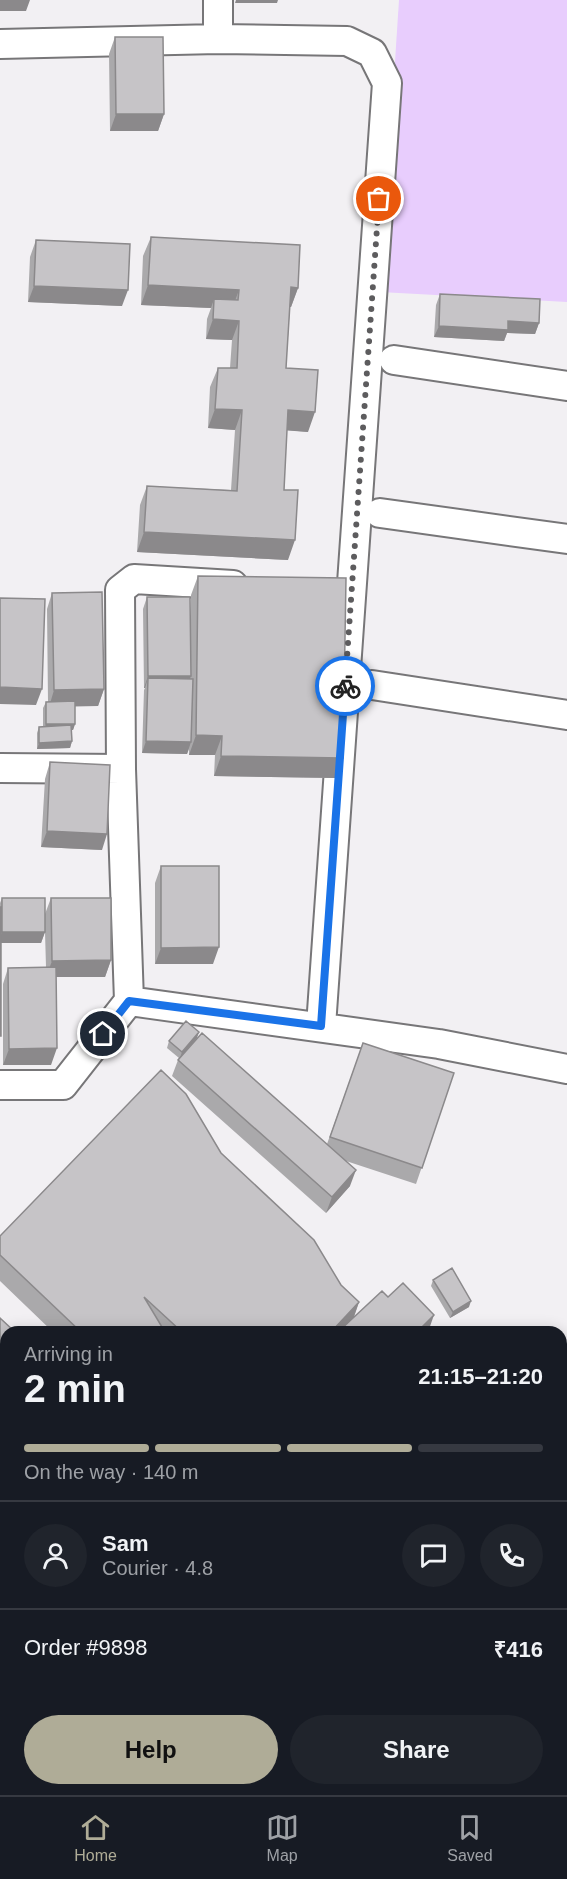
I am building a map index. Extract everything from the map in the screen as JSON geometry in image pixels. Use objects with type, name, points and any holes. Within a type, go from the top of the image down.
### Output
[{"type":"street","points":[[218,0],[218,39]]},
{"type":"street","points":[[0,44],[218,39],[347,41],[372,53],[387,83],[341,592],[321,1026]]},
{"type":"street","points":[[394,360],[567,386]]},
{"type":"street","points":[[380,513],[567,539]]},
{"type":"street","points":[[0,1085],[63,1085],[129,1001],[120,769],[120,590],[134,579],[261,587]]},
{"type":"street","points":[[372,686],[567,715]]},
{"type":"street","points":[[0,768],[120,769]]},
{"type":"street","points":[[129,1001],[440,1044],[567,1069]]},
{"type":"shaded area","points":[[399,0],[567,0],[567,302],[380,292]]},
{"type":"building","points":[[115,37],[163,37],[164,114],[116,114]]},
{"type":"building","points":[[151,237],[300,245],[298,288],[291,287],[286,368],[318,370],[315,412],[288,410],[284,490],[298,490],[295,540],[144,532],[147,486],[237,491],[242,410],[215,409],[218,368],[237,368],[239,321],[213,319],[214,299],[238,300],[239,290],[148,285]]},
{"type":"building","points":[[36,240],[130,244],[128,290],[34,286]]},
{"type":"building","points":[[440,294],[540,299],[539,323],[508,321],[508,330],[439,326]]},
{"type":"building","points":[[198,576],[346,578],[343,758],[221,756],[222,736],[196,735]]},
{"type":"building","points":[[102,592],[104,689],[54,690],[52,593]]},
{"type":"building","points":[[147,597],[190,597],[191,676],[148,676]]},
{"type":"building","points":[[0,598],[45,599],[42,689],[0,687]]},
{"type":"building","points":[[148,678],[193,679],[191,742],[146,741]]},
{"type":"building","points":[[75,701],[75,724],[46,724],[46,702]]},
{"type":"building","points":[[71,725],[72,741],[39,743],[39,727]]},
{"type":"building","points":[[50,762],[110,765],[107,834],[47,831]]},
{"type":"building","points":[[161,866],[219,866],[219,947],[161,948]]},
{"type":"building","points":[[2,898],[45,898],[45,932],[2,932]]},
{"type":"building","points":[[51,898],[111,898],[111,960],[52,961]]},
{"type":"building","points":[[1,907],[1,1036],[0,1036]]},
{"type":"building","points":[[56,967],[57,1048],[9,1049],[8,968]]},
{"type":"building","points":[[186,1021],[199,1032],[182,1052],[169,1041]]},
{"type":"building","points":[[202,1033],[356,1170],[332,1197],[178,1060]]},
{"type":"building","points":[[363,1043],[454,1073],[422,1168],[330,1137]]},
{"type":"building","points":[[161,1070],[186,1094],[221,1153],[314,1240],[341,1285],[359,1302],[337,1326],[175,1326],[144,1297],[161,1326],[75,1326],[0,1255],[0,1236]]},
{"type":"building","points":[[452,1268],[471,1301],[453,1312],[433,1280]]},
{"type":"building","points":[[403,1283],[434,1315],[423,1326],[344,1326],[382,1291],[388,1297]]},
{"type":"building","points":[[0,1318],[9,1326],[0,1326]]},
{"type":"way so far","points":[[345,686],[379,199]]},
{"type":"route","points":[[103,1034],[129,1001],[321,1026],[345,686]]}]
